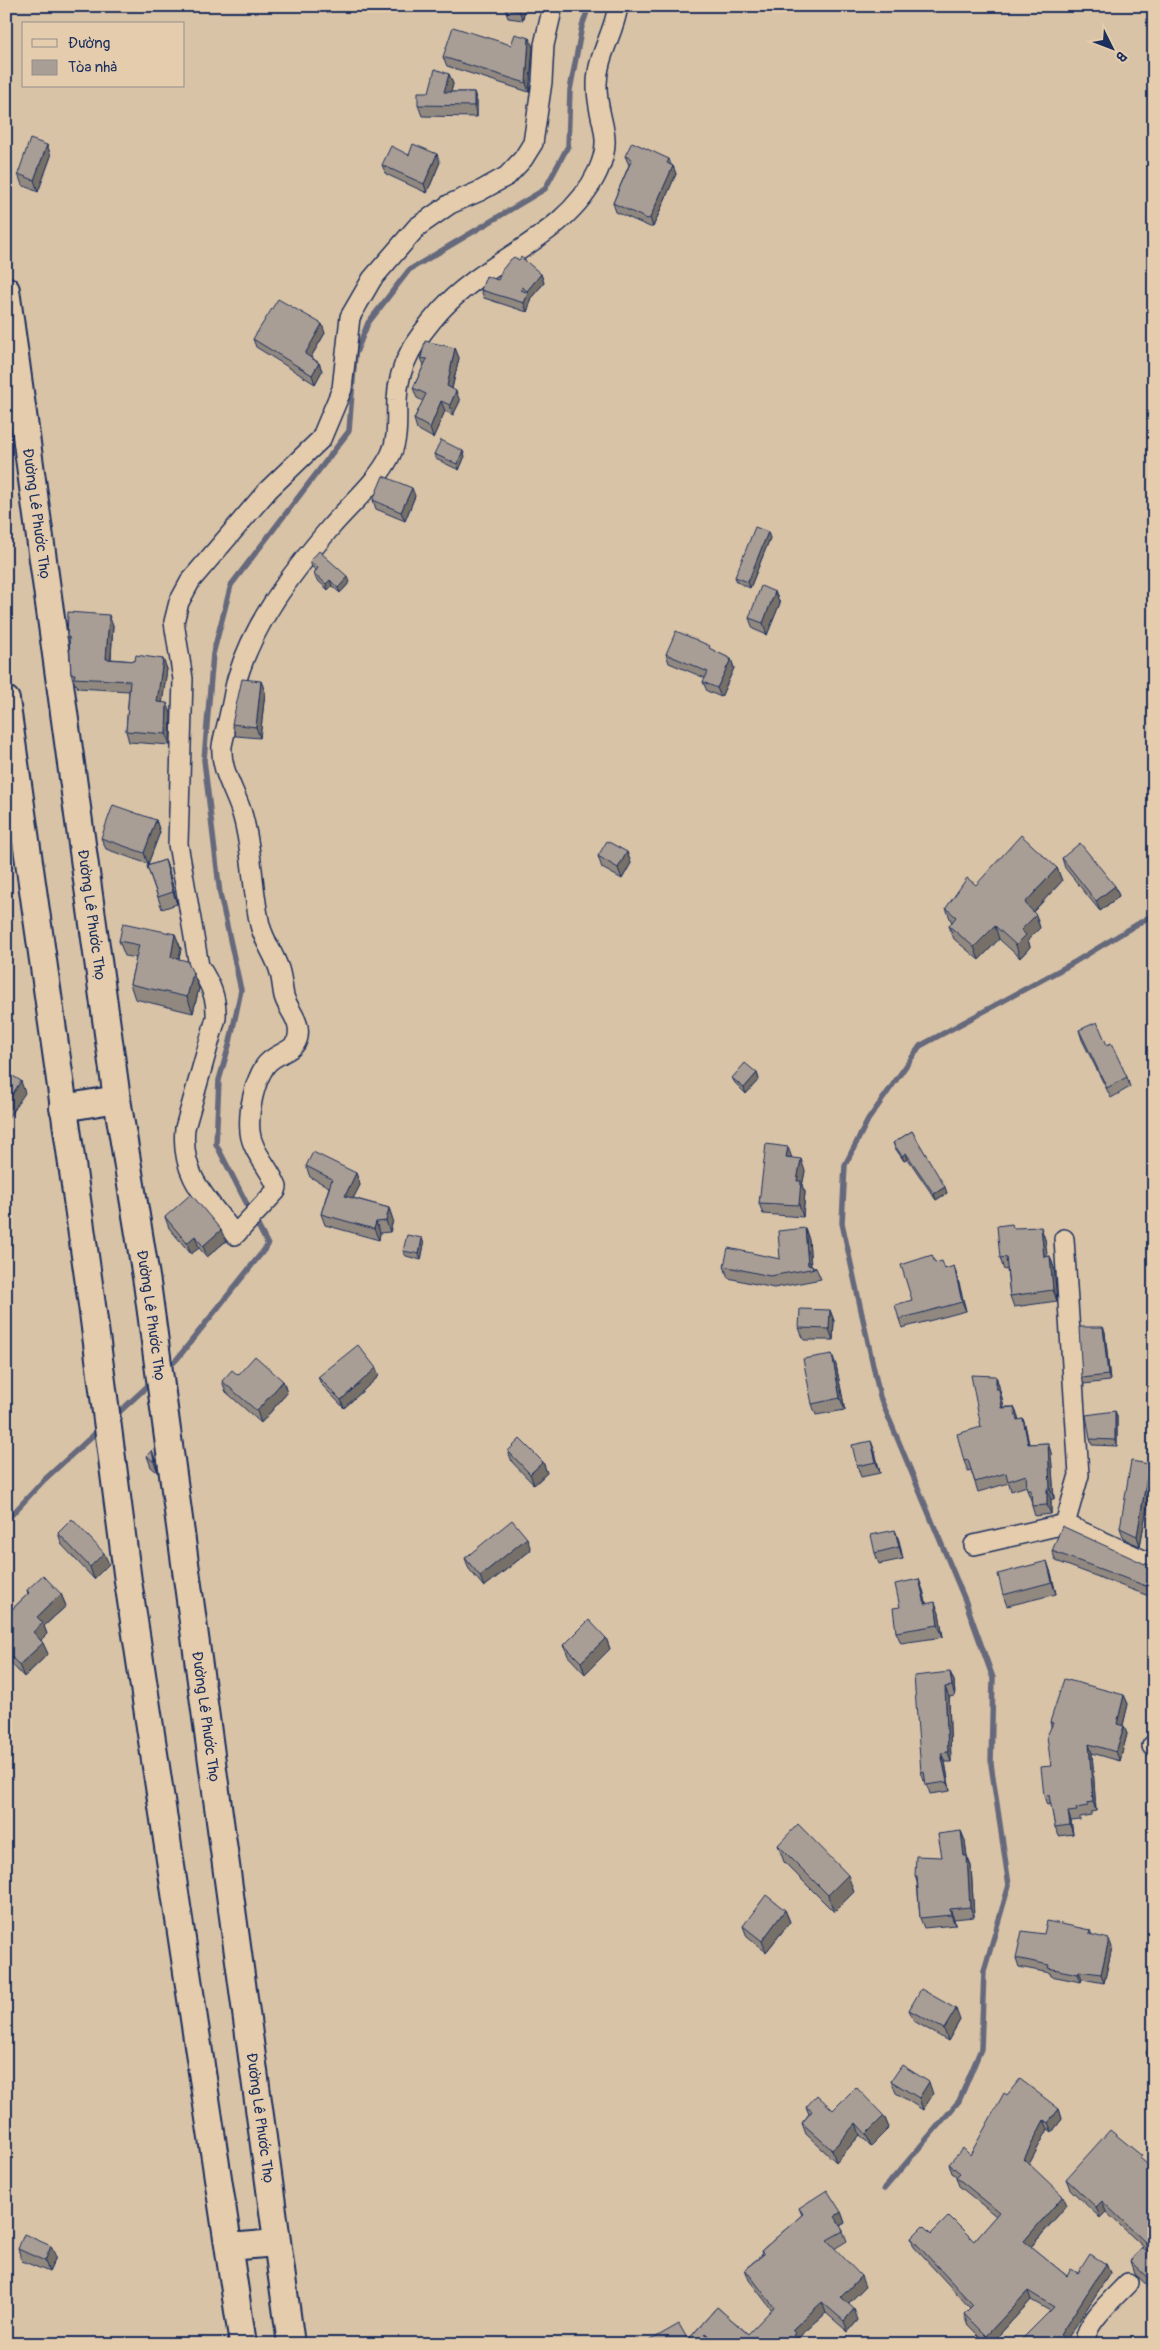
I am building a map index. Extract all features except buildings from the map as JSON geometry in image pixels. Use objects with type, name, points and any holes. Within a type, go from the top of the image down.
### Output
[{"type":"street","points":[[553,6],[544,45],[542,82],[533,143],[523,159],[507,176],[480,191],[450,204],[417,227],[372,279],[350,316],[342,389],[321,439],[310,452],[268,490],[191,580],[175,612],[176,639],[183,679],[178,844],[199,966],[211,987],[216,1005],[216,1018],[185,1128],[183,1146],[192,1176],[235,1235],[278,1187],[250,1136],[253,1102],[256,1087],[266,1065],[270,1060],[289,1051],[297,1040],[298,1032],[296,1020],[284,996],[278,966],[268,948],[260,926],[251,848],[243,814],[223,762],[222,746],[237,680],[250,644],[272,604],[316,545],[374,480],[392,453],[397,428],[398,386],[406,358],[413,345],[456,294],[556,223],[581,197],[593,179],[599,168],[607,140],[598,109],[598,69],[600,56],[615,25],[618,6]]},
{"type":"street","name":"Đường Lê Phước Thọ","points":[[6,290],[117,1099],[147,1283],[291,2344]]},
{"type":"street","points":[[6,700],[62,1108],[92,1305],[128,1581],[230,2247],[243,2344]]},
{"type":"street","points":[[62,1108],[117,1099]]},
{"type":"street","points":[[1064,1239],[1078,1475],[1065,1524]]},
{"type":"street","points":[[974,1545],[1065,1524],[1154,1565]]},
{"type":"street","points":[[230,2247],[276,2243]]},
{"type":"street","points":[[1087,2344],[1085,2340],[1086,2333],[1092,2322],[1128,2283]]},
{"type":"waterway","points":[[166,1370],[177,1359],[268,1245],[216,1144],[219,1080],[230,1042],[241,990],[220,894],[204,760],[213,654],[231,585],[349,431],[355,355],[368,323],[409,270],[545,189],[568,146],[570,90],[582,26],[589,6]]},
{"type":"waterway","points":[[884,2189],[959,2101],[981,2049],[984,1971],[1009,1885],[991,1764],[993,1678],[965,1600],[880,1397],[842,1223],[845,1165],[868,1120],[920,1046],[1073,963],[1154,914]]},
{"type":"waterway","points":[[114,1417],[153,1381]]},
{"type":"waterway","points":[[6,1521],[44,1480],[101,1428]]}]
